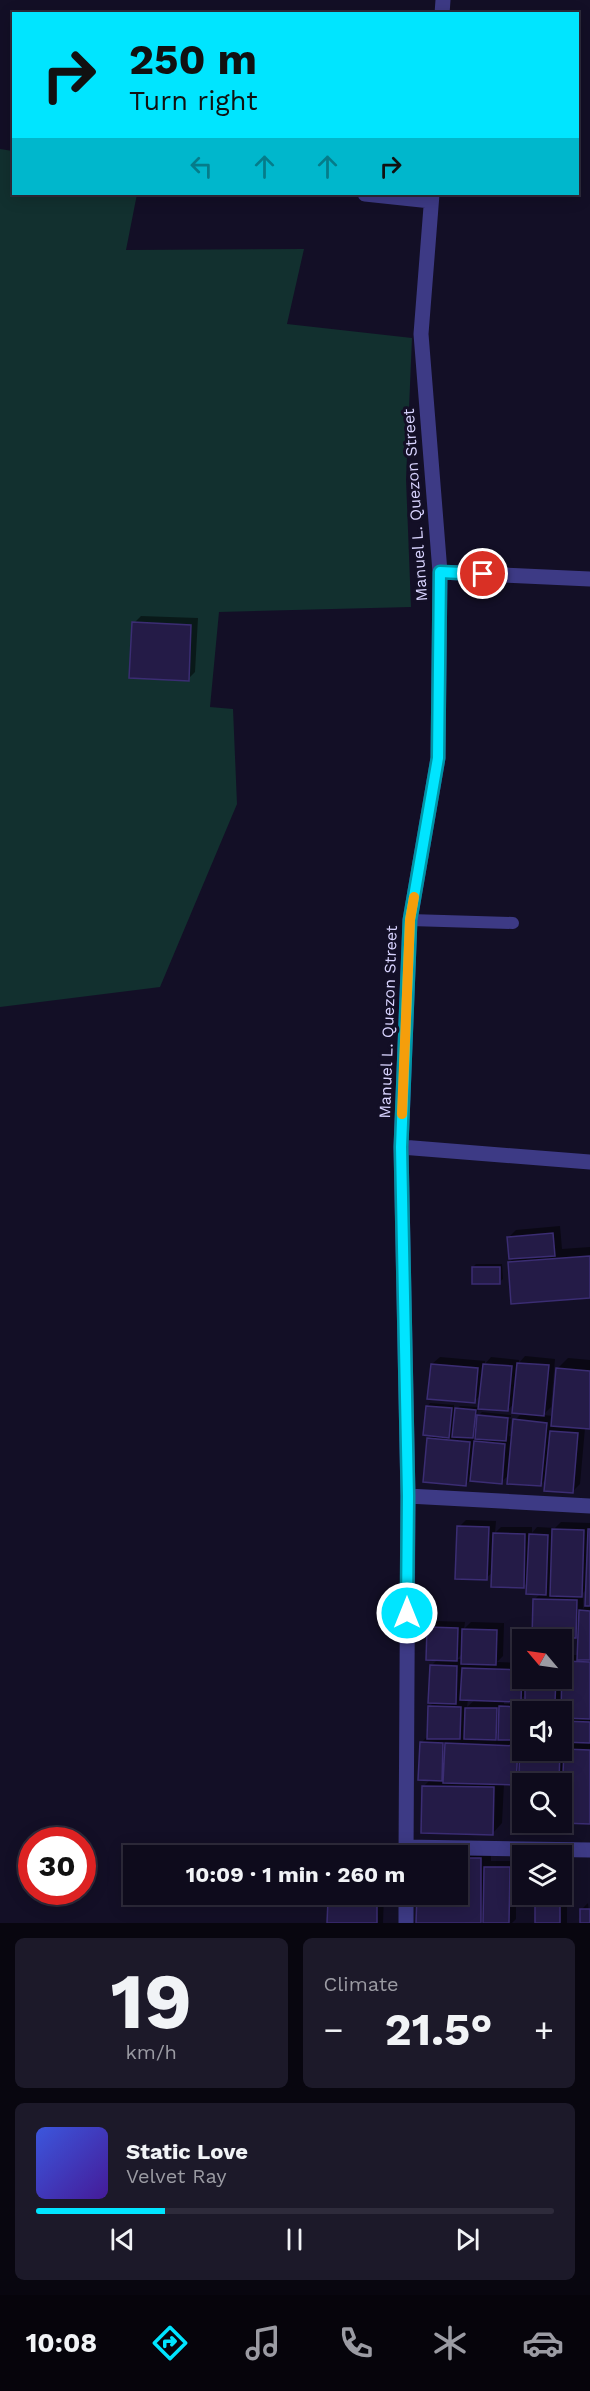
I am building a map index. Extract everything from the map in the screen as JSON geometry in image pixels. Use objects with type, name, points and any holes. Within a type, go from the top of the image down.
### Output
[{"type":"street","points":[[387,195],[431,197]]},
{"type":"street","name":"Manuel L. Quezon Street","points":[[406,1845],[408,1496],[401,1147],[410,920],[438,758],[440,572],[421,334],[431,197]]},
{"type":"street","points":[[440,572],[590,579]]},
{"type":"street","points":[[401,1147],[590,1162]]},
{"type":"street","points":[[408,1496],[590,1506]]},
{"type":"street","points":[[468,1851],[590,1850]]},
{"type":"street","points":[[406,1905],[406,1923]]},
{"type":"lane","points":[[410,920],[513,923]]},
{"type":"green space","points":[[0,149],[12,151],[12,195],[137,195],[126,250],[304,249],[287,324],[412,338],[406,479],[411,607],[219,612],[210,707],[233,709],[237,804],[160,987],[0,1007]]},
{"type":"building","points":[[132,622],[191,625],[189,681],[129,678]]},
{"type":"building","points":[[553,1233],[555,1256],[509,1259],[507,1237]]},
{"type":"building","points":[[590,1256],[590,1298],[511,1304],[508,1262]]},
{"type":"building","points":[[472,1267],[500,1267],[500,1284],[472,1284]]},
{"type":"building","points":[[517,1363],[549,1365],[544,1416],[512,1413]]},
{"type":"building","points":[[431,1364],[478,1368],[475,1403],[427,1399]]},
{"type":"building","points":[[483,1364],[512,1366],[508,1411],[478,1409]]},
{"type":"building","points":[[556,1368],[590,1371],[590,1429],[551,1426]]},
{"type":"building","points":[[426,1406],[452,1408],[449,1438],[423,1435]]},
{"type":"building","points":[[455,1408],[476,1410],[473,1438],[452,1437]]},
{"type":"building","points":[[477,1415],[508,1418],[506,1441],[475,1439]]},
{"type":"building","points":[[513,1419],[547,1423],[541,1486],[507,1484]]},
{"type":"building","points":[[550,1431],[578,1433],[573,1493],[544,1491]]},
{"type":"building","points":[[427,1438],[470,1442],[466,1486],[423,1482]]},
{"type":"building","points":[[474,1441],[505,1444],[502,1484],[470,1481]]},
{"type":"building","points":[[457,1526],[489,1527],[487,1580],[455,1579]]},
{"type":"building","points":[[552,1529],[584,1530],[582,1597],[550,1596]]},
{"type":"building","points":[[588,1529],[590,1529],[590,1606],[585,1606]]},
{"type":"building","points":[[493,1533],[525,1534],[524,1588],[491,1587]]},
{"type":"building","points":[[529,1534],[548,1535],[546,1595],[526,1594]]},
{"type":"building","points":[[533,1599],[577,1600],[576,1638],[572,1638],[572,1629],[532,1629]]},
{"type":"building","points":[[579,1610],[590,1611],[590,1660],[577,1660]]},
{"type":"building","points":[[427,1627],[458,1628],[457,1661],[426,1660]]},
{"type":"building","points":[[462,1629],[497,1630],[496,1665],[461,1664]]},
{"type":"building","points":[[572,1661],[590,1662],[590,1719],[572,1718],[572,1701],[561,1701],[562,1689],[572,1689]]},
{"type":"building","points":[[430,1665],[457,1666],[456,1704],[428,1703]]},
{"type":"building","points":[[462,1668],[512,1670],[512,1689],[521,1689],[521,1701],[460,1700]]},
{"type":"building","points":[[525,1689],[556,1689],[555,1701],[525,1701]]},
{"type":"building","points":[[428,1706],[461,1707],[460,1739],[427,1739]]},
{"type":"building","points":[[499,1706],[512,1707],[512,1740],[498,1740]]},
{"type":"building","points":[[465,1708],[497,1708],[496,1740],[464,1739]]},
{"type":"building","points":[[572,1721],[590,1722],[590,1743],[572,1742]]},
{"type":"building","points":[[420,1742],[443,1743],[442,1781],[418,1780]]},
{"type":"building","points":[[445,1743],[512,1746],[512,1761],[517,1761],[517,1773],[512,1773],[512,1785],[443,1783]]},
{"type":"building","points":[[572,1749],[590,1750],[590,1824],[572,1823],[572,1773],[563,1773],[564,1761],[572,1761]]},
{"type":"building","points":[[519,1761],[560,1761],[559,1773],[519,1773]]},
{"type":"building","points":[[422,1786],[494,1787],[493,1835],[421,1833]]},
{"type":"building","points":[[468,1858],[481,1858],[481,1923],[416,1923],[417,1905],[468,1905]]},
{"type":"building","points":[[484,1867],[510,1867],[509,1923],[483,1923]]},
{"type":"building","points":[[328,1905],[377,1905],[377,1923],[327,1923]]},
{"type":"building","points":[[535,1905],[560,1905],[560,1923],[535,1923]]},
{"type":"building","points":[[580,1909],[590,1909],[590,1923],[580,1923]]},
{"type":"slow traffic","points":[[402,1114],[410,920],[414,897]]},
{"type":"route","points":[[407,1613],[408,1496],[401,1147],[410,920],[438,758],[440,572],[483,574]]}]
